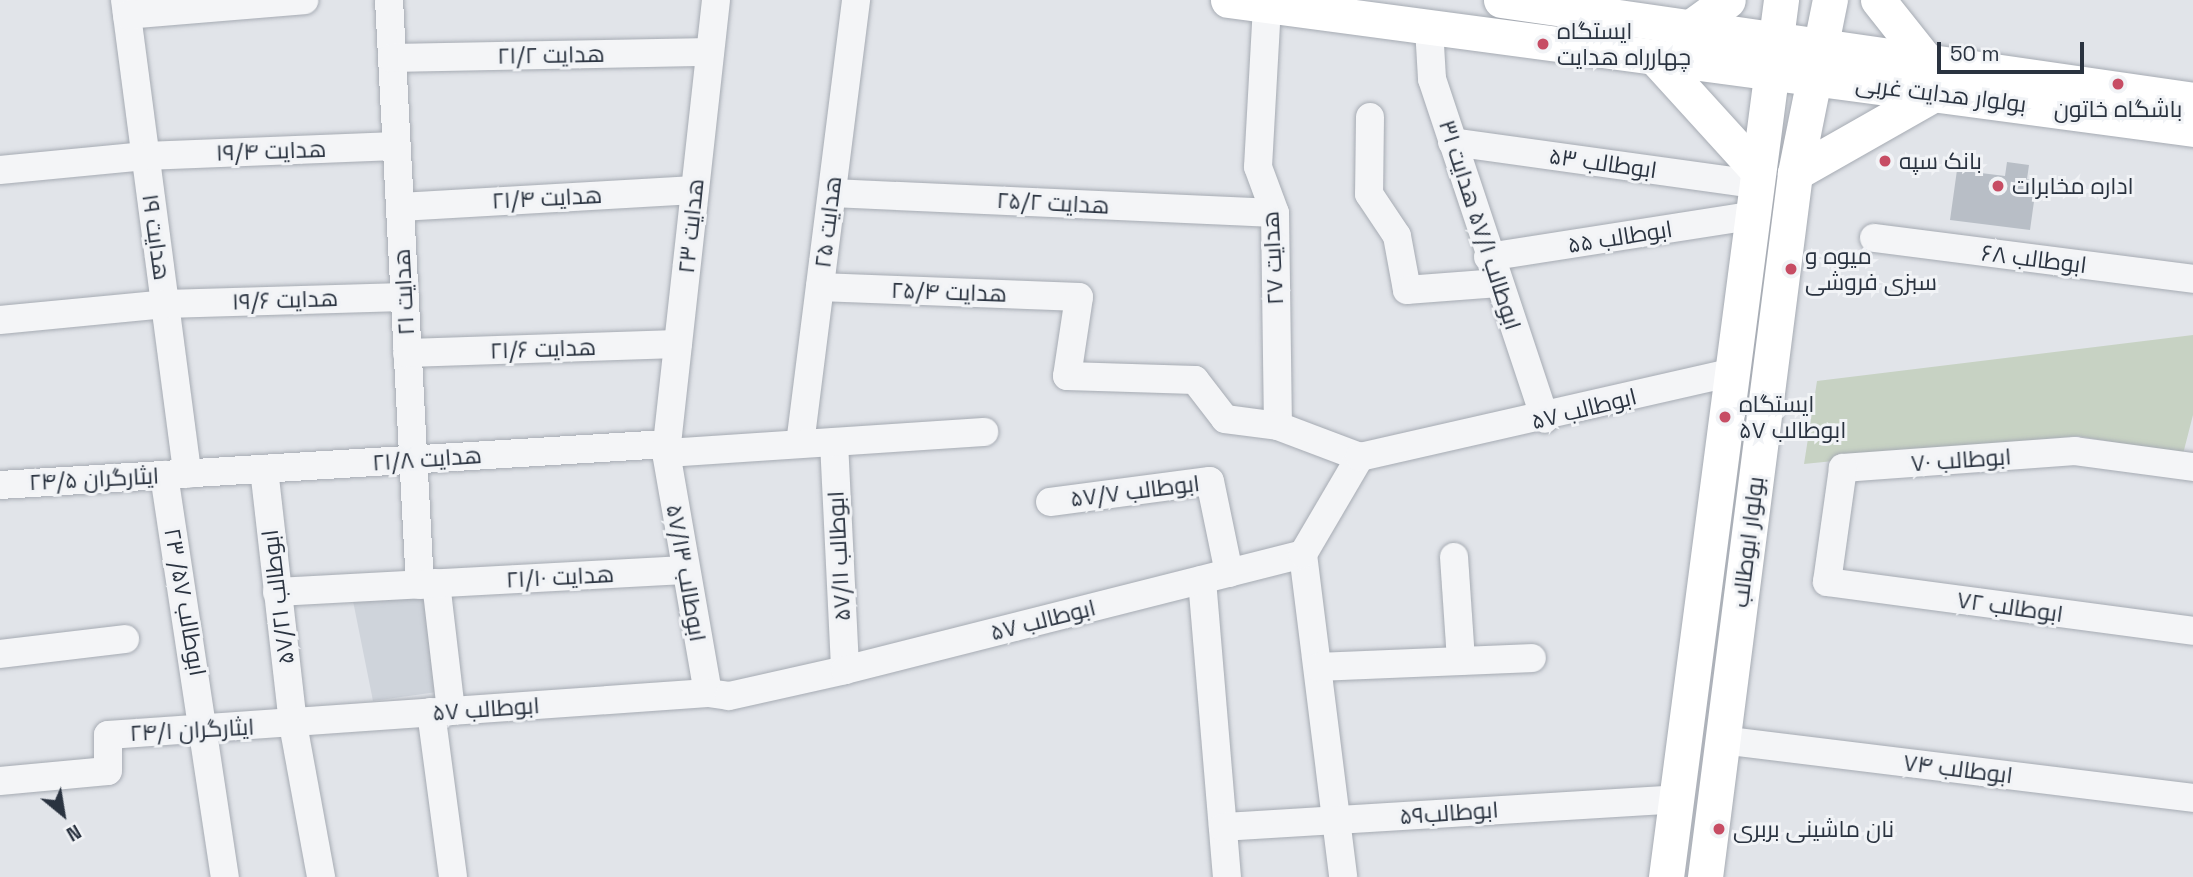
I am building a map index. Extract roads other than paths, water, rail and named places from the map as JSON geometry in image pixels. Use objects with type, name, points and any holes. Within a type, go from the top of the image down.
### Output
[{"type":"main road","points":[[1501,0],[1688,29],[1772,57]]},
{"type":"main road","points":[[1688,29],[1728,0]]},
{"type":"main road","name":"بولوار ابوطالب","points":[[1665,877],[1781,0]]},
{"type":"main road","name":"بولوار ابوطالب","points":[[1705,877],[1796,173],[1830,0]]},
{"type":"main road","points":[[1796,173],[1932,78],[1878,0]]},
{"type":"main road","points":[[1252,2],[1656,59],[1772,57]]},
{"type":"main road","name":"بولوار هدایت غربی","points":[[1772,57],[1932,78],[2193,100]]},
{"type":"main road","points":[[1656,59],[1754,190]]},
{"type":"main road","name":"بولوار هدایت غربی","points":[[1932,78],[2193,129]]},
{"type":"main road","points":[[1716,481],[1735,463],[1744,469],[1742,524],[1749,536]]},
{"type":"street","points":[[126,7],[304,0]]},
{"type":"street","name":"هدایت ۲۱","points":[[388,0],[413,460],[441,712],[453,877]]},
{"type":"street","name":"هدایت ۲۳","points":[[667,448],[716,0]]},
{"type":"street","name":"هدایت ۲۵","points":[[800,444],[856,0]]},
{"type":"street","name":"هدایت ۲۷","points":[[1252,2],[1258,167],[1275,213],[1278,426]]},
{"type":"street","name":"هدایت ۱۹","points":[[126,7],[165,304],[176,474]]},
{"type":"street","name":"ابوطالب ۵۷/۱ هدایت ۳۱","points":[[1429,28],[1432,79],[1493,270],[1545,419]]},
{"type":"street","name":"هدایت ۲۱/۲","points":[[392,58],[710,52]]},
{"type":"street","name":"ابوطالب ۵۵","points":[[1370,117],[1369,194],[1396,236],[1407,290],[1493,270],[1754,190]]},
{"type":"street","name":"ابوطالب ۵۳","points":[[1452,142],[1754,190]]},
{"type":"street","name":"هدایت ۱۹/۴","points":[[0,170],[145,156],[396,146]]},
{"type":"street","name":"هدایت ۲۱/۴","points":[[400,207],[695,190]]},
{"type":"street","name":"هدایت ۲۵/۲","points":[[832,193],[1275,213]]},
{"type":"street","name":"ابوطالب ۶۸","points":[[1874,238],[2193,279]]},
{"type":"street","name":"هدایت ۲۵/۴","points":[[820,287],[1079,297],[1067,376],[1195,380],[1225,419],[1278,426]]},
{"type":"street","name":"هدایت ۱۹/۶","points":[[0,320],[165,304],[404,297]]},
{"type":"street","name":"هدایت ۲۱/۶","points":[[407,353],[678,344]]},
{"type":"street","name":"ابوطالب ۵۷","points":[[1360,457],[1545,419],[1731,373]]},
{"type":"street","points":[[1278,426],[1360,457],[1303,555],[1340,820],[1343,877]]},
{"type":"street","name":"هدایت ۲۱/۸","points":[[176,474],[413,460],[800,444],[984,432]]},
{"type":"street","name":"ابوطالب ۵۷/۱۱","points":[[834,442],[845,670]]},
{"type":"street","name":"ابوطالب ۵۷/۱۳","points":[[667,448],[684,570],[708,693]]},
{"type":"street","name":"ابوطالب ۷۰","points":[[1827,582],[1843,468],[2075,451],[2193,467]]},
{"type":"street","name":"ابوطالب ۵۷/۲۱","points":[[264,469],[293,724],[321,877]]},
{"type":"street","name":"ایثارگران ۲۴/۵","points":[[0,485],[176,474]]},
{"type":"street","name":"ابوطالب ۵۷/ ۲۳","points":[[176,474],[225,877]]},
{"type":"street","name":"ابوطالب ۵۷/۷","points":[[1050,502],[1210,481],[1215,577]]},
{"type":"street","name":"ابوطالب ۵۷","points":[[293,724],[708,693],[729,696],[845,670],[1303,555]]},
{"type":"street","points":[[1454,557],[1461,661]]},
{"type":"street","name":"هدایت ۲۱/۱۰","points":[[276,592],[684,570]]},
{"type":"street","points":[[1215,577],[1227,877]]},
{"type":"street","name":"ابوطالب ۷۲","points":[[1827,582],[2193,631]]},
{"type":"street","points":[[0,654],[125,639]]},
{"type":"street","points":[[1319,667],[1532,658]]},
{"type":"street","name":"ایثارگران ۲۴/۱","points":[[0,781],[108,771],[108,735],[293,724]]},
{"type":"street","name":"ابوطالب ۷۴","points":[[1722,740],[2193,798]]},
{"type":"street","name":"ابوطالب۵۹","points":[[1223,827],[1675,799]]},
{"type":"place","name":"ایستگاه چهارراه هدایت","points":[[1543,44]]},
{"type":"place","name":"باشگاه خاتون","points":[[2118,84]]},
{"type":"place","name":"بانک سپه","points":[[1885,161]]},
{"type":"place","name":"اداره مخابرات","points":[[1998,186]]},
{"type":"place","name":"میوه و سبزی فروشی","points":[[1791,269]]},
{"type":"place","name":"ایستگاه ابوطالب ۵۷","points":[[1725,417]]},
{"type":"place","name":"نان ماشینی بربری","points":[[1719,829]]}]
